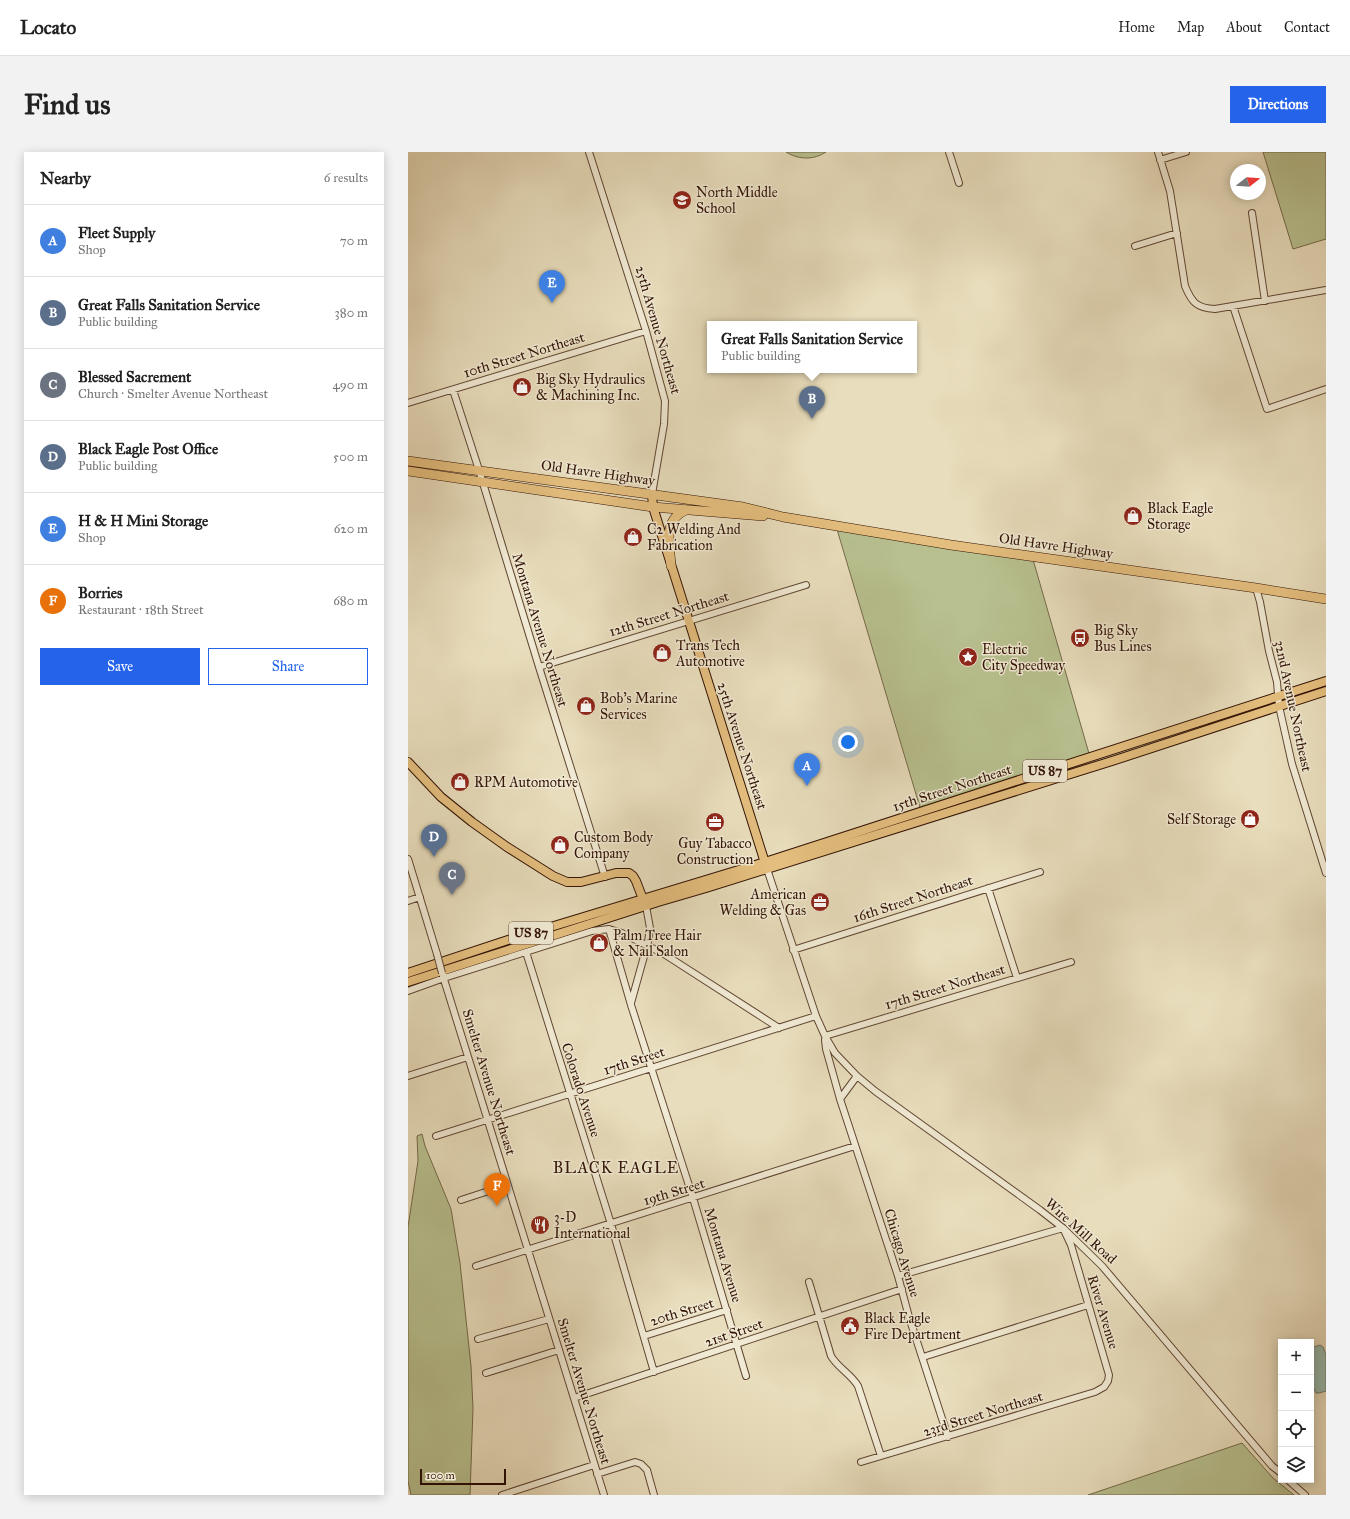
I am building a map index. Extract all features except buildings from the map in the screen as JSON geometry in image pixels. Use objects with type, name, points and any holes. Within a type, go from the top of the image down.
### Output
[{"type":"highway","name":"Old Havre Highway","points":[[408,461],[743,507],[783,517],[958,546],[1326,599]]},
{"type":"highway","name":"Old Havre Highway","points":[[408,471],[653,507],[743,516],[783,517]]},
{"type":"highway","points":[[671,566],[670,527],[675,517],[686,510]]},
{"type":"main road","name":"25th Avenue Northeast","points":[[652,494],[653,507],[671,566],[766,865]]},
{"type":"main road","name":"15th Street Northeast","points":[[766,865],[1326,681]]},
{"type":"main road","name":"15th Street Northeast","points":[[644,902],[1112,761],[1326,691]]},
{"type":"main road","points":[[408,762],[441,797],[472,822],[552,876],[560,880],[574,882],[588,881],[616,873],[629,874],[633,876],[636,881],[644,902]]},
{"type":"main road","name":"US 87","points":[[408,973],[511,939],[644,902]]},
{"type":"main road","name":"US 87","points":[[408,982],[644,902]]},
{"type":"street","name":"25th Avenue Northeast","points":[[589,152],[646,331],[666,401],[664,424],[652,494]]},
{"type":"street","points":[[949,152],[959,183]]},
{"type":"street","points":[[1158,152],[1170,191],[1185,286],[1190,299],[1196,304],[1204,308],[1215,309],[1326,290]]},
{"type":"street","points":[[1160,160],[1186,152]]},
{"type":"street","points":[[1252,213],[1265,301]]},
{"type":"street","points":[[1135,246],[1177,233]]},
{"type":"street","points":[[1233,306],[1267,409],[1326,389]]},
{"type":"street","name":"10th Street Northeast","points":[[408,403],[646,331]]},
{"type":"street","name":"Montana Avenue Northeast","points":[[453,390],[605,877]]},
{"type":"street","name":"12th Street Northeast","points":[[539,667],[806,585]]},
{"type":"street","name":"32nd Avenue Northeast","points":[[1256,588],[1269,651],[1278,682],[1279,706],[1292,764],[1326,873]]},
{"type":"street","name":"Smelter Avenue Northeast","points":[[408,859],[507,1185],[604,1495]]},
{"type":"street","name":"25th Avenue Northeast","points":[[766,865],[816,1016],[829,1044]]},
{"type":"street","name":"16th Street Northeast","points":[[793,950],[1040,872]]},
{"type":"street","points":[[988,888],[1017,978]]},
{"type":"street","points":[[408,901],[420,897]]},
{"type":"street","points":[[631,1005],[647,946],[650,928],[644,902]]},
{"type":"street","points":[[408,991],[443,975],[592,932],[608,929],[622,933],[664,954],[779,1028]]},
{"type":"street","name":"Montana Avenue","points":[[608,929],[693,1198],[746,1376]]},
{"type":"street","name":"Colorado Avenue","points":[[526,952],[611,1224],[654,1372]]},
{"type":"street","name":"17th Street Northeast","points":[[825,1036],[1071,962]]},
{"type":"street","name":"17th Street","points":[[436,1136],[816,1016]]},
{"type":"street","name":"Chicago Avenue","points":[[825,1036],[826,1049],[840,1099],[898,1276],[948,1437]]},
{"type":"street","name":"Wire Mill Road","points":[[829,1044],[835,1053],[857,1076],[875,1091],[936,1134],[1062,1228],[1102,1266],[1278,1471]]},
{"type":"street","points":[[408,1076],[468,1057]]},
{"type":"street","points":[[840,1099],[857,1076]]},
{"type":"street","name":"19th Street","points":[[476,1266],[855,1146]]},
{"type":"street","points":[[462,1200],[507,1185]]},
{"type":"street","points":[[898,1276],[1062,1228]]},
{"type":"street","name":"River Avenue","points":[[1062,1228],[1071,1246],[1109,1375],[1108,1381]]},
{"type":"street","points":[[809,1282],[830,1356],[858,1386],[881,1456]]},
{"type":"street","name":"21st Street","points":[[574,1398],[902,1289]]},
{"type":"street","points":[[923,1357],[1088,1305]]},
{"type":"street","name":"20th Street","points":[[644,1336],[727,1310]]},
{"type":"street","points":[[478,1339],[549,1319]]},
{"type":"street","points":[[486,1373],[559,1350]]},
{"type":"street","name":"23rd Street Northeast","points":[[861,1462],[1095,1392],[1104,1387],[1108,1381]]},
{"type":"street","points":[[597,1474],[635,1462],[641,1464],[647,1470],[654,1495]]},
{"type":"street","points":[[502,1495],[594,1465]]},
{"type":"street","points":[[1291,1483],[1305,1495]]},
{"type":"green space","points":[[786,152],[826,152],[811,158],[801,158]]},
{"type":"green space","points":[[1263,152],[1326,152],[1326,239],[1293,249]]},
{"type":"green space","name":"Electric City Speedway","points":[[836,526],[1032,556],[1090,757],[921,811]]},
{"type":"green space","points":[[422,1134],[425,1146],[451,1209],[460,1263],[471,1366],[473,1408],[470,1495],[411,1495],[408,1481],[408,1227],[418,1161],[417,1136]]},
{"type":"green space","points":[[1242,1443],[1278,1483],[1294,1495],[1088,1495]]},
{"type":"water","points":[[1320,1345],[1323,1347],[1326,1355],[1326,1391],[1319,1393],[1316,1393],[1314,1390],[1314,1347]]},
{"type":"place","name":"North Middle School","points":[[682,200]]},
{"type":"place","name":"H & H Mini Storage","points":[[552,303]]},
{"type":"place","name":"Big Sky Hydraulics & Machining Inc.","points":[[522,387]]},
{"type":"place","name":"Great Falls Sanitation Service","points":[[812,419]]},
{"type":"place","name":"Black Eagle Storage","points":[[1133,516]]},
{"type":"place","name":"C2 Welding And Fabrication","points":[[633,537]]},
{"type":"place","name":"Big Sky Bus Lines","points":[[1080,638]]},
{"type":"place","name":"Trans Tech Automotive","points":[[662,653]]},
{"type":"place","name":"Electric City Speedway","points":[[968,657]]},
{"type":"place","name":"Bob's Marine Services","points":[[586,706]]},
{"type":"place","name":"RPM Automotive","points":[[460,782]]},
{"type":"place","name":"Fleet Supply","points":[[807,786]]},
{"type":"place","name":"Self Storage","points":[[1250,819]]},
{"type":"place","name":"Guy Tabacco Construction","points":[[715,822]]},
{"type":"place","name":"Custom Body Company","points":[[560,845]]},
{"type":"place","name":"Black Eagle Post Office","points":[[434,857]]},
{"type":"place","name":"Blessed Sacrement","points":[[452,895]]},
{"type":"place","name":"American Welding & Gas","points":[[820,902]]},
{"type":"place","name":"Palm Tree Hair & Nail Salon","points":[[599,943]]},
{"type":"place","name":"Borries","points":[[497,1206]]},
{"type":"place","name":"3-D International","points":[[540,1225]]},
{"type":"place","name":"Black Eagle Fire Department","points":[[850,1326]]},
{"type":"district","name":"BLACK EAGLE","points":[[616,1167]]}]
